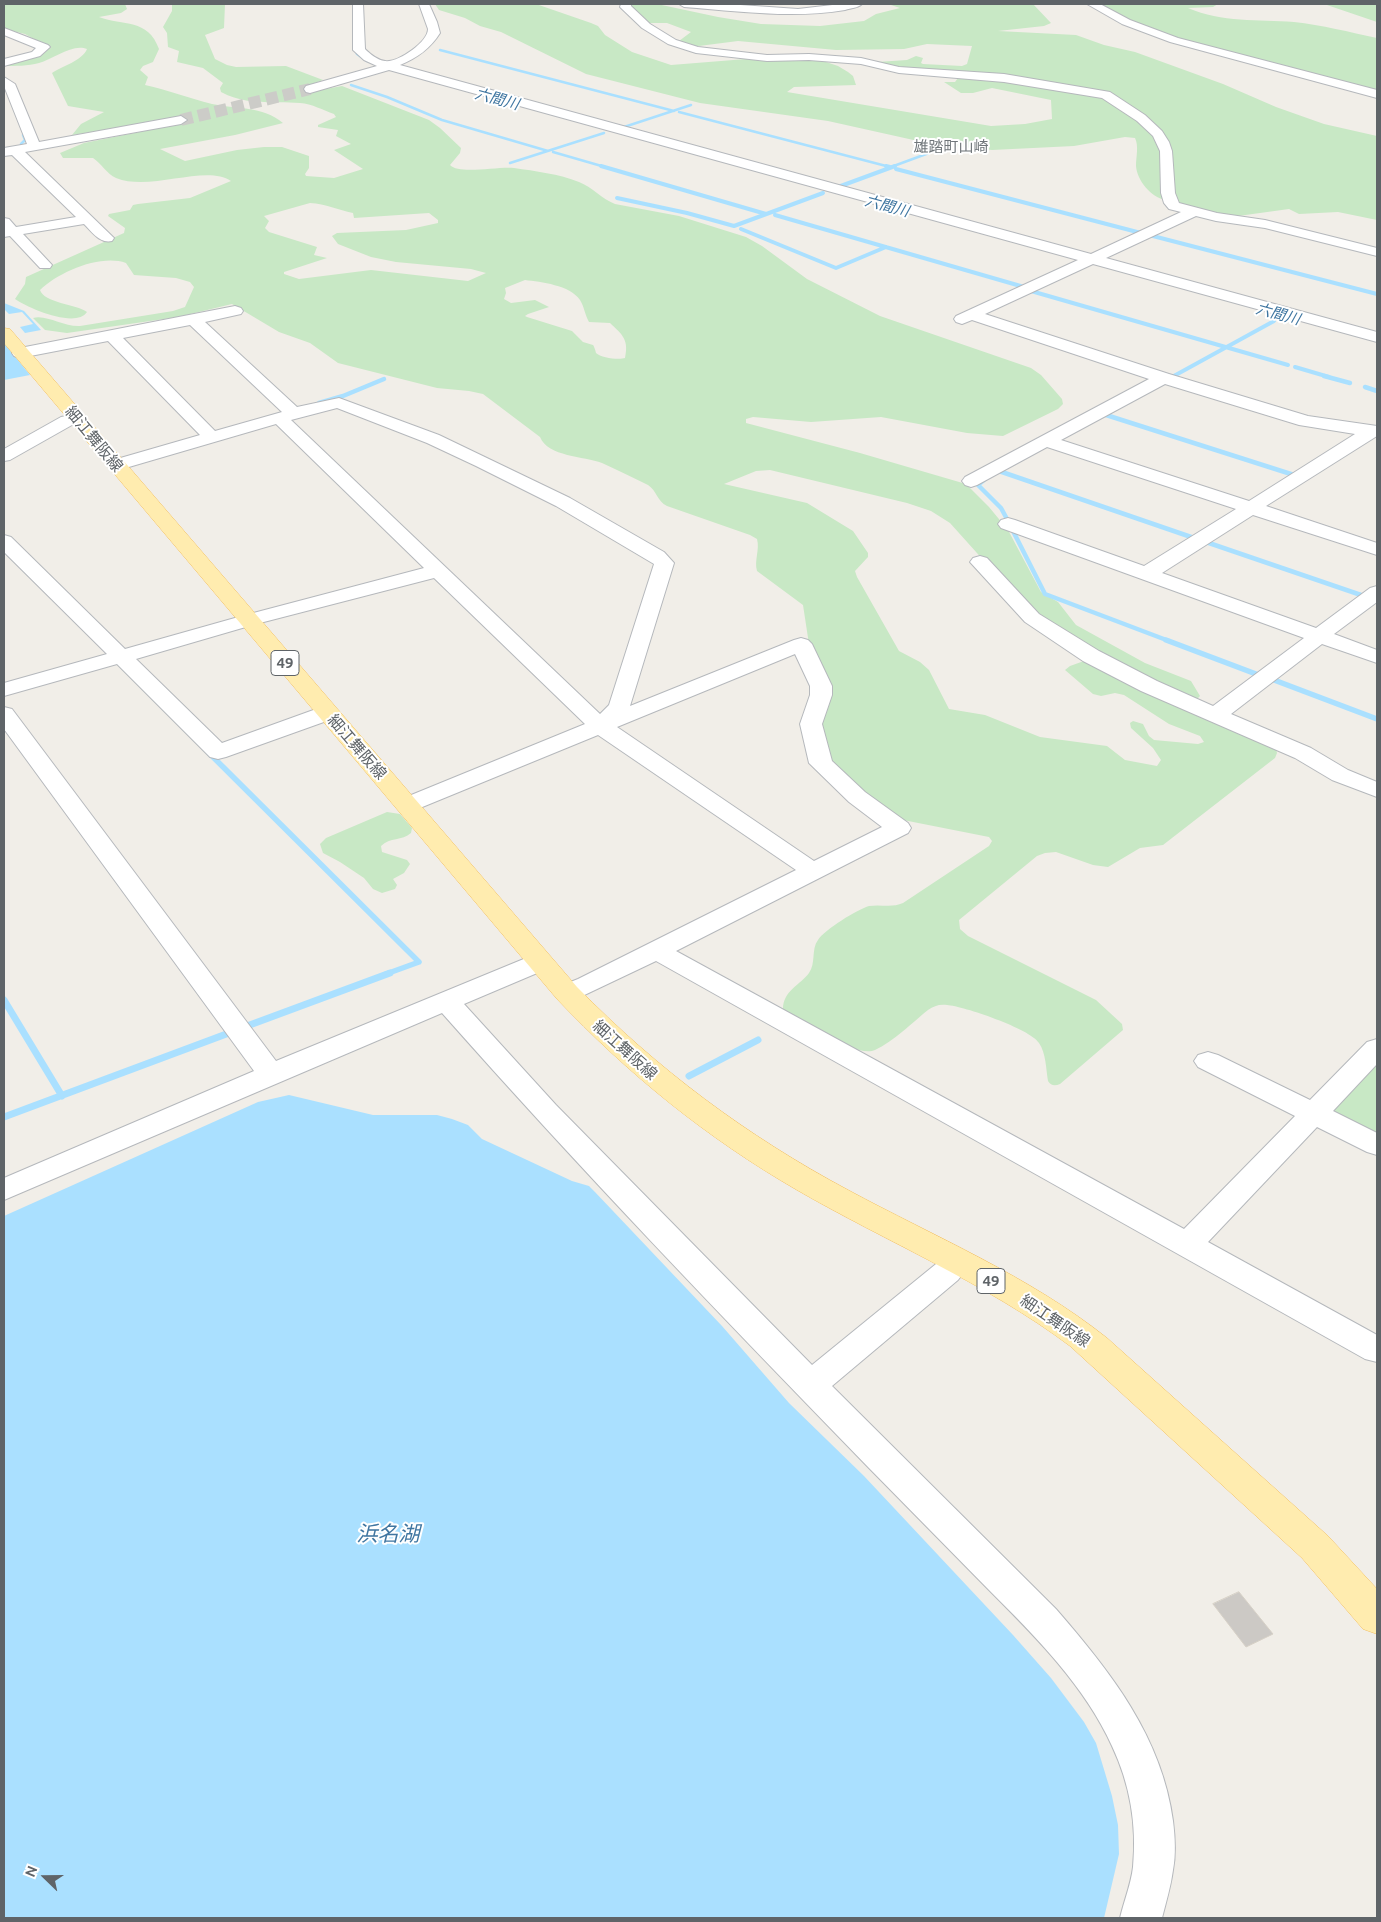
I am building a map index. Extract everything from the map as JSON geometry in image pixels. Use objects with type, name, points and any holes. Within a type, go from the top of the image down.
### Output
[{"type":"main road","name":"細江舞阪線","points":[[4,333],[540,962],[567,993],[632,1058],[718,1125],[805,1181],[1057,1318],[1105,1357],[1315,1547],[1346,1579],[1377,1617]]},
{"type":"street","points":[[358,4],[359,50],[368,58],[388,66],[1086,262],[1377,346]]},
{"type":"street","points":[[310,89],[388,66],[416,53],[432,39],[434,29],[424,4]]},
{"type":"street","points":[[626,4],[624,7],[646,26],[676,44],[696,50],[767,58],[809,57],[861,61],[899,70],[951,76],[1004,78],[1106,95],[1141,118],[1158,134],[1166,151],[1168,193],[1174,206],[1216,217],[1256,222],[1377,252]]},
{"type":"street","points":[[684,4],[798,12],[825,10],[857,4]]},
{"type":"street","points":[[1092,4],[1141,28],[1193,46],[1377,94]]},
{"type":"street","points":[[4,31],[44,47],[36,54],[4,63]]},
{"type":"street","points":[[4,81],[9,84],[34,147]]},
{"type":"street","points":[[10,151],[181,120]]},
{"type":"street","points":[[10,151],[107,238]]},
{"type":"street","points":[[1192,212],[965,318],[1317,424],[1373,431]]},
{"type":"street","points":[[7,229],[88,219]]},
{"type":"street","points":[[7,229],[45,265]]},
{"type":"street","points":[[1086,262],[1377,337]]},
{"type":"street","points":[[20,353],[235,311]]},
{"type":"street","points":[[193,319],[438,571],[600,726],[813,871]]},
{"type":"street","points":[[112,335],[212,438]]},
{"type":"street","points":[[971,481],[1163,378]]},
{"type":"street","points":[[116,465],[328,404],[339,403],[458,450],[563,502],[662,560],[663,567],[619,707],[600,726]]},
{"type":"street","points":[[4,456],[66,421],[77,419]]},
{"type":"street","points":[[1146,574],[1373,431]]},
{"type":"street","points":[[1046,441],[1377,549]]},
{"type":"street","points":[[1008,524],[1377,657]]},
{"type":"street","points":[[4,541],[218,752],[327,713]]},
{"type":"street","points":[[980,562],[1025,611],[1041,625],[1091,656],[1142,682],[1304,753],[1340,775],[1377,790]]},
{"type":"street","points":[[4,690],[249,620],[438,571]]},
{"type":"street","points":[[1215,715],[1377,592]]},
{"type":"street","points":[[406,805],[801,644],[821,686],[821,695],[811,724],[821,763],[857,797],[900,828],[658,950],[567,993]]},
{"type":"street","points":[[4,714],[271,1074]]},
{"type":"street","points":[[658,950],[667,957],[1377,1350]]},
{"type":"street","points":[[4,1190],[271,1074],[540,962]]},
{"type":"street","points":[[446,1000],[546,1112],[810,1385],[1043,1620],[1077,1660],[1108,1702],[1126,1733],[1140,1765],[1150,1799],[1154,1834],[1153,1869],[1141,1918]]},
{"type":"street","points":[[1187,1245],[1377,1048]]},
{"type":"street","points":[[1208,1061],[1377,1146]]},
{"type":"street","points":[[810,1385],[947,1272],[956,1262]]},
{"type":"green space","points":[[4,4],[125,4],[127,9],[121,13],[99,17],[142,28],[154,39],[159,49],[153,62],[143,66],[140,70],[148,77],[145,85],[212,104],[258,111],[283,123],[235,135],[160,149],[185,161],[237,150],[282,147],[309,156],[309,168],[305,174],[306,176],[334,178],[363,169],[334,150],[351,144],[336,136],[338,130],[318,127],[318,125],[336,117],[334,114],[304,104],[260,102],[232,97],[221,92],[220,88],[223,83],[203,68],[177,62],[179,51],[168,47],[167,33],[163,27],[172,11],[172,4],[225,4],[224,28],[205,35],[215,59],[227,65],[236,67],[286,66],[323,80],[301,88],[315,91],[342,86],[429,120],[461,148],[460,153],[450,165],[455,168],[470,170],[514,168],[555,175],[584,184],[615,204],[679,216],[746,237],[762,246],[807,279],[880,316],[1031,368],[1041,375],[1062,399],[1063,404],[1058,409],[1003,436],[967,433],[881,417],[811,422],[753,417],[746,419],[746,423],[860,453],[966,484],[1008,530],[1041,592],[1058,602],[1076,625],[1145,663],[1191,681],[1200,696],[1197,699],[1152,684],[1029,611],[950,523],[931,511],[907,503],[770,470],[756,471],[724,484],[807,503],[853,531],[868,553],[868,557],[855,571],[857,577],[899,651],[920,662],[929,670],[949,709],[985,715],[1040,737],[1107,746],[1125,760],[1157,766],[1161,760],[1153,748],[1131,728],[1130,723],[1133,721],[1143,724],[1149,736],[1154,740],[1198,744],[1204,742],[1200,736],[1169,724],[1124,695],[1115,693],[1101,696],[1093,694],[1065,670],[1084,661],[1276,748],[1275,758],[1163,845],[1140,848],[1108,867],[1093,865],[1056,852],[1045,853],[1037,856],[959,920],[960,929],[968,936],[1096,1000],[1122,1024],[1123,1030],[1060,1084],[1055,1085],[1050,1084],[1048,1081],[1043,1051],[1033,1037],[1011,1025],[967,1009],[947,1005],[935,1006],[889,1042],[875,1050],[867,1051],[856,1049],[832,1039],[783,1009],[786,997],[809,973],[816,944],[827,931],[850,915],[869,906],[903,903],[989,846],[992,841],[989,837],[898,819],[827,762],[803,605],[757,571],[757,539],[667,506],[648,485],[602,463],[567,455],[551,449],[544,444],[540,437],[483,394],[437,388],[338,363],[310,343],[279,332],[232,304],[178,317],[67,333],[45,330],[33,318],[44,318],[68,325],[80,326],[173,311],[185,307],[194,287],[190,282],[176,278],[134,275],[126,263],[116,261],[104,261],[80,266],[48,283],[40,290],[47,298],[87,312],[81,317],[63,318],[41,312],[15,299],[25,284],[26,277],[124,233],[125,228],[108,216],[109,214],[130,210],[133,205],[138,204],[190,198],[231,181],[207,175],[161,181],[130,181],[116,178],[93,158],[63,158],[60,153],[84,143],[184,123],[175,119],[72,135],[81,124],[104,112],[68,106],[52,73],[81,57],[87,49],[76,48],[69,50],[35,64],[4,66],[4,64],[45,52],[48,47],[25,34],[4,29]],"holes":[[[310,203],[353,213],[354,218],[429,213],[438,220],[438,223],[406,230],[337,233],[332,236],[338,244],[371,257],[396,262],[471,269],[486,273],[468,281],[371,270],[299,279],[284,274],[284,272],[327,258],[314,255],[317,247],[269,232],[265,228],[269,221],[264,216]],[[525,280],[555,285],[575,295],[580,300],[589,322],[610,323],[622,335],[626,347],[625,358],[615,359],[602,356],[596,353],[593,345],[583,342],[572,331],[525,316],[549,307],[535,300],[511,303],[504,299],[505,288]]]},
{"type":"green space","points":[[435,4],[536,4],[598,26],[605,35],[632,52],[671,65],[746,59],[814,58],[838,66],[848,72],[853,76],[856,85],[794,87],[787,92],[991,126],[1025,124],[1052,119],[1051,100],[992,88],[973,93],[961,93],[944,82],[955,82],[958,78],[984,77],[1094,93],[1139,119],[1160,142],[1166,200],[1160,199],[1150,192],[1139,177],[1136,166],[1137,148],[1135,138],[1125,137],[1074,146],[992,150],[927,143],[828,121],[700,103],[586,74],[501,32],[439,10]]},
{"type":"green space","points":[[633,4],[657,4],[761,24],[820,26],[864,21],[876,14],[900,8],[888,4],[1033,4],[1051,23],[1044,26],[998,31],[1076,35],[1104,45],[1135,52],[1324,124],[1377,136],[1377,220],[1338,212],[1299,214],[1289,209],[1231,217],[1175,203],[1166,142],[1097,91],[900,70],[877,62],[907,60],[916,56],[923,58],[921,63],[923,64],[962,66],[967,64],[972,46],[927,44],[904,49],[836,50],[738,41],[691,47],[679,41],[691,32],[667,23],[647,23],[629,6]]},
{"type":"green space","points":[[1098,4],[1218,4],[1213,7],[1188,8],[1214,16],[1304,23],[1377,38],[1377,91],[1179,39],[1132,21]]},
{"type":"green space","points":[[1324,4],[1377,4],[1377,22]]},
{"type":"green space","points":[[387,812],[400,814],[412,828],[411,833],[388,841],[381,846],[382,852],[407,860],[410,864],[404,873],[393,879],[397,885],[395,889],[382,893],[373,889],[364,878],[323,853],[320,844],[326,838]]},
{"type":"green space","points":[[1377,1059],[1377,1137],[1339,1118],[1333,1109],[1334,1104]]},
{"type":"water","points":[[4,303],[24,311],[41,330],[25,333],[20,327],[33,324],[22,312],[9,314],[4,309]]},
{"type":"water","points":[[4,343],[30,375],[4,380]]},
{"type":"water","name":"浜名湖","points":[[289,1095],[373,1115],[437,1115],[452,1119],[468,1125],[482,1139],[572,1181],[589,1186],[595,1192],[722,1326],[789,1403],[864,1476],[1013,1635],[1051,1678],[1084,1722],[1096,1743],[1112,1796],[1118,1825],[1119,1854],[1104,1918],[4,1918],[4,1216],[258,1102]]},
{"type":"building","points":[[1239,1592],[1273,1634],[1246,1647],[1213,1604]]},
{"type":"waterway","points":[[354,45],[357,54],[367,61]]},
{"type":"waterway","points":[[440,50],[673,111]]},
{"type":"waterway","points":[[351,85],[387,97],[442,120],[548,151]]},
{"type":"waterway","points":[[673,111],[691,105]]},
{"type":"waterway","points":[[621,128],[673,111]]},
{"type":"waterway","points":[[679,112],[890,167],[886,166]]},
{"type":"waterway","points":[[548,151],[604,133]]},
{"type":"waterway","points":[[21,144],[25,140],[23,135]]},
{"type":"waterway","points":[[891,167],[937,150]]},
{"type":"waterway","points":[[510,163],[548,151]]},
{"type":"waterway","points":[[553,152],[605,167]]},
{"type":"waterway","points":[[601,166],[766,214]]},
{"type":"waterway","points":[[838,187],[895,166]]},
{"type":"waterway","points":[[896,169],[1141,233]]},
{"type":"waterway","points":[[617,198],[687,213],[734,226],[823,193]]},
{"type":"waterway","points":[[775,215],[886,247]]},
{"type":"waterway","points":[[741,229],[836,268],[886,247]]},
{"type":"waterway","points":[[1149,235],[1377,294]]},
{"type":"waterway","points":[[886,247],[1024,287]]},
{"type":"waterway","points":[[1031,291],[1226,347]]},
{"type":"waterway","name":"六間川","points":[[1226,347],[1274,321]]},
{"type":"waterway","points":[[1175,376],[1172,377],[1226,347]]},
{"type":"waterway","points":[[1226,347],[1288,365]]},
{"type":"waterway","points":[[1295,367],[1329,377]]},
{"type":"waterway","points":[[1324,376],[1350,383]]},
{"type":"waterway","points":[[319,403],[343,396],[384,379]]},
{"type":"waterway","points":[[1365,387],[1377,391]]},
{"type":"waterway","points":[[1103,414],[1294,475]]},
{"type":"waterway","points":[[999,471],[1194,538]]},
{"type":"waterway","points":[[985,479],[978,485],[1001,508],[1007,519]]},
{"type":"waterway","points":[[1013,531],[1045,594],[1169,641]]},
{"type":"waterway","points":[[1206,542],[1361,595]]},
{"type":"waterway","points":[[1166,640],[1256,674]]},
{"type":"waterway","points":[[1274,680],[1377,719]]},
{"type":"waterway","points":[[209,753],[419,962],[386,974]]},
{"type":"waterway","points":[[247,1026],[390,973]]},
{"type":"waterway","points":[[4,1000],[62,1095]]},
{"type":"waterway","points":[[62,1095],[229,1033]]},
{"type":"waterway","points":[[689,1076],[758,1040]]},
{"type":"waterway","points":[[4,1117],[62,1095]]},
{"type":"tunnel","points":[[181,120],[310,89]]},
{"type":"district","name":"雄踏町山崎","points":[[951,147]]}]
